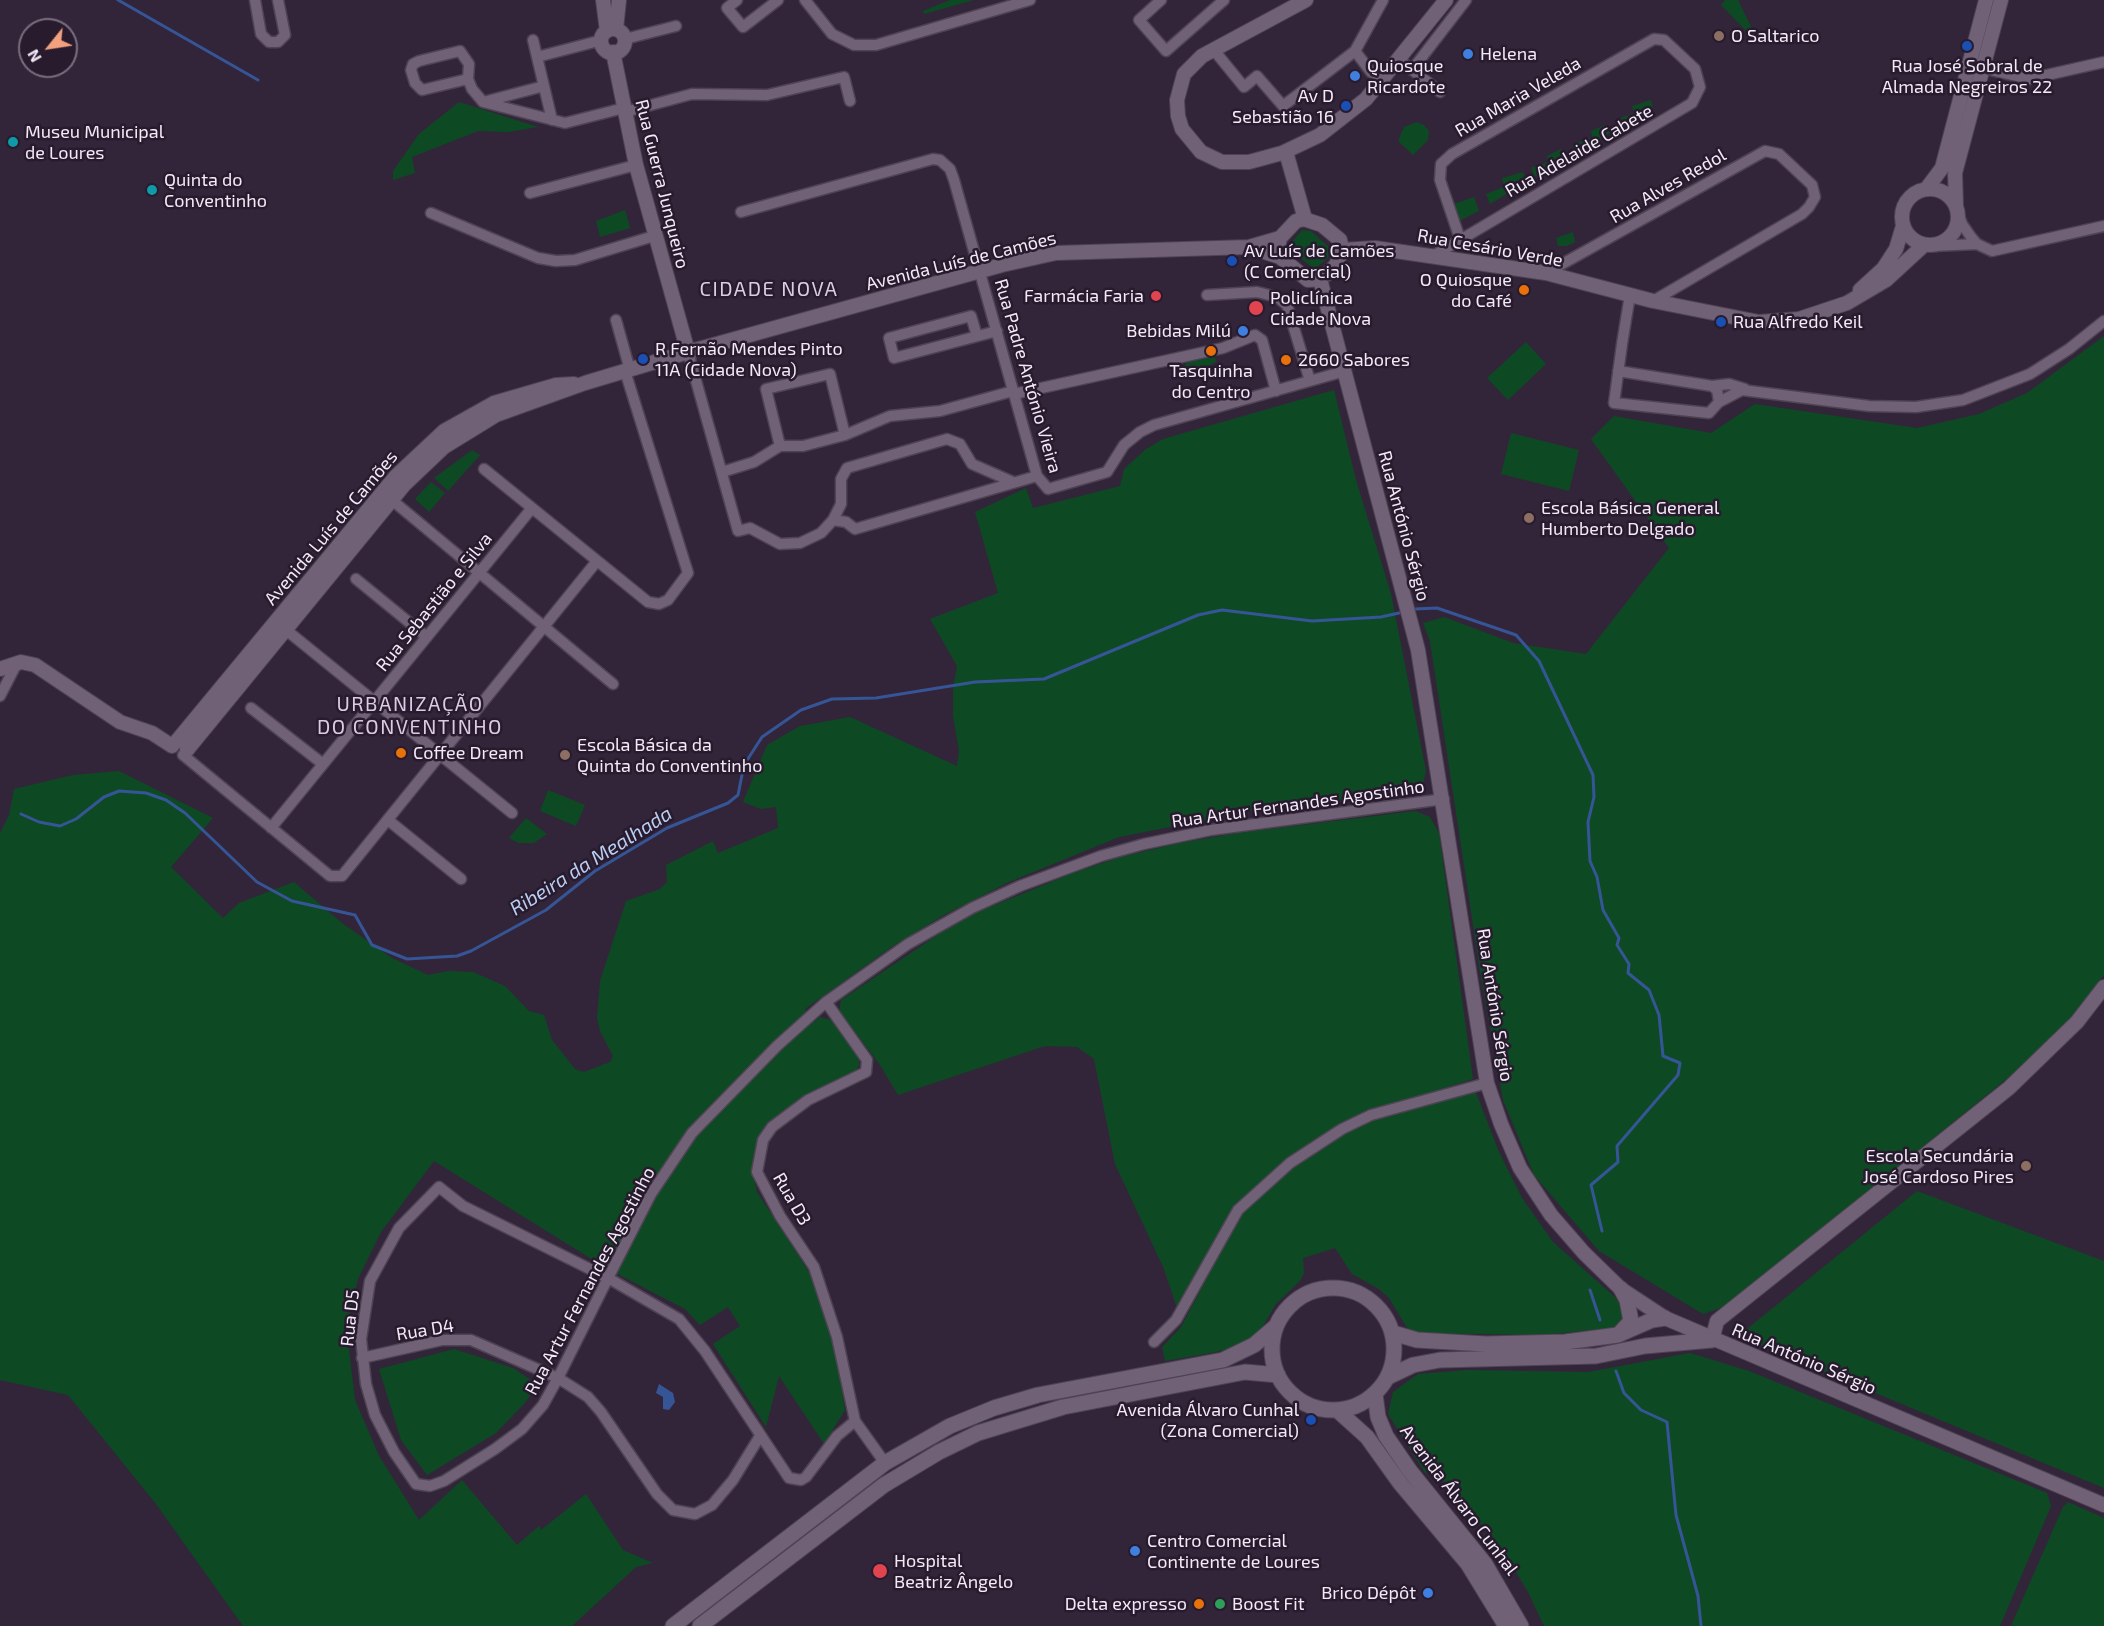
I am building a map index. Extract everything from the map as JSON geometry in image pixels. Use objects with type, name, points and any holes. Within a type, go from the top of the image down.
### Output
[{"type":"main road","points":[[673,1626],[885,1463],[941,1430],[994,1408],[1049,1393],[1223,1360],[1254,1345],[1275,1327],[1282,1314],[1302,1295],[1329,1287],[1350,1289],[1369,1299],[1384,1314],[1393,1333],[1395,1348],[1388,1377],[1375,1394],[1357,1407],[1336,1410],[1314,1407],[1302,1402],[1288,1390],[1278,1375],[1272,1351],[1275,1327]]},
{"type":"main road","points":[[1618,1335],[1631,1321],[1627,1300],[1621,1289]]},
{"type":"main road","points":[[1645,1346],[1665,1318]]},
{"type":"main road","points":[[1393,1333],[1417,1340],[1486,1344],[1565,1342],[1618,1335],[1652,1320],[1665,1318]]},
{"type":"main road","points":[[1388,1377],[1413,1365],[1440,1360],[1596,1356],[1645,1346],[1712,1340]]},
{"type":"main road","points":[[700,1626],[884,1485],[939,1452],[978,1433],[1062,1407],[1245,1372],[1278,1375]]},
{"type":"main road","name":"Avenida Álvaro Cunhal","points":[[1375,1394],[1378,1417],[1386,1436],[1410,1471],[1485,1564],[1521,1626]]},
{"type":"main road","name":"Avenida Álvaro Cunhal","points":[[1336,1410],[1367,1437],[1405,1490],[1468,1564],[1506,1626]]},
{"type":"street","points":[[255,0],[261,34],[269,42],[278,42],[285,35],[278,0]]},
{"type":"street","points":[[603,0],[612,35]]},
{"type":"street","points":[[612,35],[619,0]]},
{"type":"street","points":[[737,0],[727,8],[743,27],[778,0]]},
{"type":"street","points":[[805,0],[832,34],[842,42],[854,45],[876,45],[1030,0]]},
{"type":"street","points":[[1161,0],[1139,20],[1166,51],[1224,0]]},
{"type":"street","points":[[1306,0],[1213,49],[1193,63],[1180,86],[1177,100],[1178,116],[1191,142],[1201,152],[1222,162],[1249,162],[1286,152],[1320,135],[1344,118],[1385,78],[1446,0]]},
{"type":"street","points":[[1213,49],[1244,87],[1257,76],[1282,106],[1355,51],[1383,0]]},
{"type":"street","points":[[1412,69],[1466,0]]},
{"type":"street","points":[[1927,188],[1942,168],[1986,0]]},
{"type":"street","points":[[1751,391],[1735,392],[1708,412],[1614,403],[1630,295],[1760,322],[1799,319],[1837,307],[1872,290],[1929,245],[1942,243],[1955,231],[1957,209],[1955,172],[2001,0]]},
{"type":"street","points":[[537,57],[612,35],[676,26]]},
{"type":"street","name":"Rua Guerra Junqueiro","points":[[612,35],[623,47],[613,52],[636,165],[654,236],[738,531],[750,528],[780,544],[800,543],[821,533],[833,520]]},
{"type":"street","name":"Rua Maria Veleda","points":[[1460,239],[1440,180],[1441,164],[1452,154],[1654,39],[1664,40],[1682,56]]},
{"type":"street","points":[[533,40],[552,120]]},
{"type":"street","points":[[468,79],[422,90],[415,83],[411,70],[413,64],[419,61],[460,51],[469,64],[468,79],[472,89],[483,102],[565,123],[692,94],[767,95],[844,77],[850,101]]},
{"type":"street","points":[[1355,51],[1371,72],[1385,78]]},
{"type":"street","name":"Rua Adelaide Cabete","points":[[1433,256],[1692,103],[1698,97],[1700,77],[1682,56]]},
{"type":"street","points":[[1400,60],[1440,92]]},
{"type":"street","points":[[1982,68],[2029,79],[2104,62]]},
{"type":"street","points":[[483,102],[544,86]]},
{"type":"street","name":"Rua Alves Redol","points":[[1546,273],[1765,151],[1779,153],[1812,185],[1815,197],[1802,214],[1653,301]]},
{"type":"street","points":[[1286,152],[1305,219]]},
{"type":"street","name":"Rua Padre António Vieira","points":[[741,212],[933,159],[940,160],[950,169],[981,271],[1037,476],[1048,489],[1107,472],[1124,445],[1140,432],[1154,425],[1275,391]]},
{"type":"street","points":[[530,193],[636,165]]},
{"type":"street","points":[[1977,244],[1929,245],[1911,238],[1903,226],[1901,217],[1906,201],[1919,190],[1927,188],[1944,192],[1957,209],[1965,230],[1977,244],[1992,251],[2104,226]]},
{"type":"street","points":[[431,213],[538,258],[556,261],[575,260],[654,236]]},
{"type":"street","points":[[1305,219],[1322,225],[1340,240],[1342,250],[1336,265],[1320,279],[1308,279],[1280,257],[1249,247],[1280,238],[1296,221],[1305,219]]},
{"type":"street","points":[[1837,307],[1883,268],[1896,249],[1903,226]]},
{"type":"street","points":[[1280,238],[1278,248],[1280,257]]},
{"type":"street","name":"Avenida Luís de Camões","points":[[179,748],[387,496],[444,447],[496,415],[585,383],[688,352],[981,271],[1056,253],[1249,247]]},
{"type":"street","name":"Rua Cesário Verde","points":[[1342,250],[1375,248],[1546,273],[1630,295]]},
{"type":"street","name":"Rua António Sérgio","points":[[1320,279],[1418,650],[1444,799],[1487,1083],[1501,1124],[1526,1178],[1551,1215],[1584,1253],[1621,1289],[1665,1318],[1712,1340],[2104,1505]]},
{"type":"street","points":[[1207,295],[1257,292],[1277,297],[1287,305],[1310,381]]},
{"type":"street","points":[[977,336],[971,316],[889,338],[894,358],[997,331]]},
{"type":"street","points":[[484,469],[648,602],[659,604],[668,600],[688,573],[628,370],[616,320]]},
{"type":"street","points":[[1618,371],[1712,386],[1729,384],[1751,391],[1869,406],[1916,407],[1963,400],[2030,374],[2069,349],[2104,321]]},
{"type":"street","points":[[722,472],[754,462],[780,446],[803,446],[846,435],[890,416],[940,411],[1014,392],[1223,348],[1255,335],[1262,340],[1275,391],[1344,371]]},
{"type":"street","points":[[780,446],[766,389],[830,374],[846,435]]},
{"type":"street","points":[[1712,386],[1717,390],[1719,402]]},
{"type":"street","points":[[1013,482],[972,464],[960,444],[947,440],[847,468],[841,479],[841,504],[833,520],[846,522],[855,529],[1037,476]]},
{"type":"street","points":[[387,496],[613,684]]},
{"type":"street","name":"Rua Sebastião e Silva","points":[[271,828],[532,508]]},
{"type":"street","points":[[0,669],[17,663],[35,665],[120,722],[152,733],[179,748],[330,876],[342,876],[597,561]]},
{"type":"street","points":[[356,579],[427,637]]},
{"type":"street","points":[[280,625],[512,813]]},
{"type":"street","points":[[0,696],[17,663]]},
{"type":"street","points":[[251,708],[323,764]]},
{"type":"street","name":"Rua Artur Fernandes Agostinho","points":[[430,1486],[444,1481],[522,1429],[543,1405],[651,1194],[692,1133],[777,1046],[826,1002],[908,944],[972,908],[1020,886],[1101,856],[1211,830],[1444,799]]},
{"type":"street","points":[[388,820],[461,879]]},
{"type":"street","points":[[1712,1340],[1717,1321],[2009,1088],[2070,1030],[2104,987]]},
{"type":"street","name":"Rua D3","points":[[826,1002],[867,1060],[866,1072],[808,1100],[772,1127],[763,1140],[758,1172],[780,1216],[814,1267],[822,1285],[837,1337],[855,1421],[885,1463]]},
{"type":"street","points":[[1154,1342],[1176,1320],[1238,1210],[1290,1163],[1342,1128],[1371,1115],[1487,1083]]},
{"type":"street","name":"Rua D5","points":[[430,1486],[416,1484],[394,1452],[375,1415],[366,1384],[362,1358],[362,1330],[370,1281],[399,1228],[439,1187],[463,1206],[608,1278]]},
{"type":"street","points":[[608,1278],[679,1319],[705,1351],[786,1475],[794,1480],[801,1480],[846,1426],[855,1421]]},
{"type":"street","name":"Rua D4","points":[[362,1358],[442,1340],[471,1340],[558,1378],[588,1397],[601,1412],[657,1494],[673,1510],[695,1514],[712,1505],[733,1480],[760,1437]]},
{"type":"green space","points":[[950,0],[974,0],[924,14],[923,11]]},
{"type":"green space","points":[[1725,0],[1738,0],[1760,45],[1721,5]]},
{"type":"green space","points":[[1651,100],[1653,108],[1618,129],[1615,120],[1634,113],[1632,106]]},
{"type":"green space","points":[[459,102],[538,127],[508,132],[478,131],[412,157],[415,173],[393,180],[393,171],[419,134]]},
{"type":"green space","points":[[1417,122],[1429,131],[1428,140],[1413,155],[1398,141],[1404,127]]},
{"type":"green space","points":[[1605,125],[1612,132],[1576,154],[1572,145],[1592,137],[1591,131]]},
{"type":"green space","points":[[1561,149],[1564,154],[1571,152],[1572,156],[1535,177],[1531,168],[1548,162],[1547,156]]},
{"type":"green space","points":[[1523,172],[1526,182],[1490,204],[1486,194],[1504,187],[1502,178]]},
{"type":"green space","points":[[1474,197],[1479,211],[1459,221],[1454,204]]},
{"type":"green space","points":[[625,210],[630,228],[600,237],[596,221]]},
{"type":"green space","points":[[1302,230],[1311,231],[1331,249],[1330,256],[1315,269],[1291,251],[1290,244]]},
{"type":"green space","points":[[1573,232],[1575,242],[1567,246],[1558,246],[1556,238]]},
{"type":"green space","points":[[2104,336],[2104,975],[2063,1029],[2025,1064],[1726,1306],[1703,1314],[1599,1251],[1534,1175],[1503,1100],[1480,971],[1430,641],[1423,623],[1444,617],[1513,643],[1586,654],[1669,548],[1591,439],[1614,416],[1711,433],[1755,404],[1917,428],[1979,414],[2027,393]]},
{"type":"green space","points":[[1526,342],[1546,364],[1508,400],[1487,378]]},
{"type":"green space","points":[[1213,355],[1217,361],[1209,366],[1186,371],[1182,368],[1190,360]]},
{"type":"green space","points":[[1334,390],[1356,480],[1391,594],[1426,771],[1423,784],[1414,791],[1262,809],[1119,837],[1009,882],[944,915],[893,946],[805,1009],[814,1022],[820,1017],[831,1020],[859,1058],[859,1066],[855,1072],[815,1091],[778,1117],[753,1175],[757,1192],[811,1275],[823,1304],[836,1352],[845,1410],[824,1444],[779,1376],[766,1427],[713,1344],[740,1326],[728,1307],[700,1325],[685,1309],[606,1268],[434,1161],[381,1232],[358,1279],[346,1324],[355,1400],[379,1456],[419,1520],[462,1480],[517,1545],[539,1526],[541,1530],[586,1494],[623,1550],[653,1563],[636,1567],[572,1626],[243,1626],[156,1504],[68,1395],[0,1380],[0,833],[9,815],[14,789],[73,775],[119,771],[213,818],[171,867],[223,918],[239,903],[294,882],[342,923],[392,958],[428,975],[449,971],[473,972],[505,986],[529,1011],[544,1015],[552,1040],[575,1069],[584,1072],[610,1062],[613,1056],[600,1031],[597,1018],[600,981],[626,901],[660,889],[667,882],[666,865],[713,841],[718,853],[778,828],[776,807],[761,809],[743,802],[767,745],[800,726],[850,717],[957,766],[959,751],[953,716],[953,689],[957,666],[930,619],[998,593],[975,512],[1026,488],[1033,508],[1120,486],[1124,469],[1146,449],[1163,439]]},
{"type":"green space","points":[[1511,433],[1579,450],[1569,491],[1501,474]]},
{"type":"green space","points":[[472,450],[480,455],[448,491],[434,478]]},
{"type":"green space","points":[[431,482],[445,493],[429,512],[415,499]]},
{"type":"green space","points":[[548,790],[585,805],[576,826],[540,811]]},
{"type":"green space","points":[[1415,811],[1430,817],[1439,833],[1473,1079],[1367,1113],[1315,1139],[1291,1157],[1264,1179],[1230,1213],[1177,1308],[1164,1269],[1115,1164],[1094,1059],[1077,1047],[1045,1046],[898,1095],[880,1065],[839,1011],[841,1000],[939,934],[978,912],[1073,873],[1121,857],[1179,843],[1238,833]]},
{"type":"green space","points":[[526,818],[547,834],[534,843],[518,843],[509,838]]},
{"type":"green space","points":[[1475,1090],[1499,1152],[1522,1198],[1553,1242],[1617,1299],[1623,1308],[1623,1321],[1614,1328],[1540,1335],[1415,1333],[1409,1331],[1389,1298],[1379,1289],[1352,1274],[1335,1248],[1303,1258],[1304,1273],[1300,1281],[1276,1304],[1263,1326],[1248,1341],[1237,1347],[1165,1361],[1162,1347],[1181,1327],[1240,1216],[1257,1198],[1297,1164],[1357,1125]]},
{"type":"green space","points":[[1917,1191],[2104,1261],[2104,1488],[1743,1338],[1742,1333]]},
{"type":"green space","points":[[454,1349],[513,1368],[538,1385],[524,1404],[496,1433],[427,1475],[401,1440],[379,1369]]},
{"type":"green space","points":[[1690,1353],[1749,1371],[2047,1493],[2051,1506],[2000,1626],[1544,1626],[1528,1592],[1504,1552],[1434,1471],[1425,1473],[1388,1414],[1393,1392],[1418,1374],[1468,1370],[1588,1372]]},
{"type":"green space","points":[[2068,1502],[2104,1518],[2104,1626],[2011,1626],[2063,1507]]},
{"type":"water","points":[[659,1384],[673,1393],[675,1402],[669,1410],[663,1409],[663,1397],[656,1393]]},
{"type":"waterway","points":[[118,0],[258,80]]},
{"type":"waterway","name":"Ribeira da Mealhada","points":[[1415,609],[1437,608],[1516,635],[1539,661],[1593,775],[1594,797],[1588,822],[1590,861],[1597,877],[1603,910],[1619,938],[1617,945],[1629,964],[1628,973],[1649,990],[1659,1015],[1663,1056],[1680,1063],[1678,1075],[1617,1146],[1618,1162],[1591,1185],[1602,1231]]},
{"type":"waterway","name":"Ribeira da Mealhada","points":[[21,814],[39,822],[60,826],[76,819],[104,797],[119,791],[146,793],[166,800],[185,813],[257,882],[292,901],[355,915],[372,945],[407,959],[457,956],[471,951],[546,910],[595,871],[667,828],[728,803],[738,795],[744,765],[762,737],[801,710],[832,699],[876,698],[975,682],[1044,679],[1198,615],[1222,610],[1312,621],[1381,617],[1399,613]]},
{"type":"waterway","name":"Ribeira da Mealhada","points":[[1590,1290],[1600,1320]]},
{"type":"waterway","name":"Ribeira da Mealhada","points":[[1616,1371],[1624,1393],[1641,1410],[1667,1422],[1676,1515],[1698,1596],[1701,1626]]},
{"type":"place","name":"O Saltarico","points":[[1719,36]]},
{"type":"place","name":"Rua José Sobral de Almada Negreiros 22","points":[[1967,46]]},
{"type":"place","name":"Helena","points":[[1468,54]]},
{"type":"place","name":"Quiosque Ricardote","points":[[1355,76]]},
{"type":"place","name":"Av D Sebastião 16","points":[[1346,106]]},
{"type":"place","name":"Museu Municipal de Loures","points":[[13,142]]},
{"type":"place","name":"Quinta do Conventinho","points":[[152,190]]},
{"type":"place","name":"Av Luís de Camões (C Comercial)","points":[[1232,261]]},
{"type":"place","name":"O Quiosque do Café","points":[[1524,290]]},
{"type":"place","name":"Farmácia Faria","points":[[1156,296]]},
{"type":"place","name":"Policlínica Cidade Nova","points":[[1256,308]]},
{"type":"place","name":"Rua Alfredo Keil","points":[[1721,322]]},
{"type":"place","name":"Bebidas Milú","points":[[1243,331]]},
{"type":"place","name":"Tasquinha do Centro","points":[[1211,351]]},
{"type":"place","name":"R Fernão Mendes Pinto 11A (Cidade Nova)","points":[[643,359]]},
{"type":"place","name":"2660 Sabores","points":[[1286,360]]},
{"type":"place","name":"Escola Básica General Humberto Delgado","points":[[1529,518]]},
{"type":"place","name":"Coffee Dream","points":[[401,753]]},
{"type":"place","name":"Escola Básica da Quinta do Conventinho","points":[[565,755]]},
{"type":"place","name":"Escola Secundária José Cardoso Pires","points":[[2026,1166]]},
{"type":"place","name":"Avenida Álvaro Cunhal (Zona Comercial)","points":[[1311,1420]]},
{"type":"place","name":"Centro Comercial Continente de Loures","points":[[1135,1551]]},
{"type":"place","name":"Hospital Beatriz Ângelo","points":[[880,1571]]},
{"type":"place","name":"Brico Dépôt","points":[[1428,1593]]},
{"type":"place","name":"Delta expresso","points":[[1199,1604]]},
{"type":"place","name":"Boost Fit","points":[[1220,1604]]},
{"type":"district","name":"CIDADE NOVA","points":[[769,289]]},
{"type":"district","name":"URBANIZAÇÃO DO CONVENTINHO","points":[[410,716]]}]
